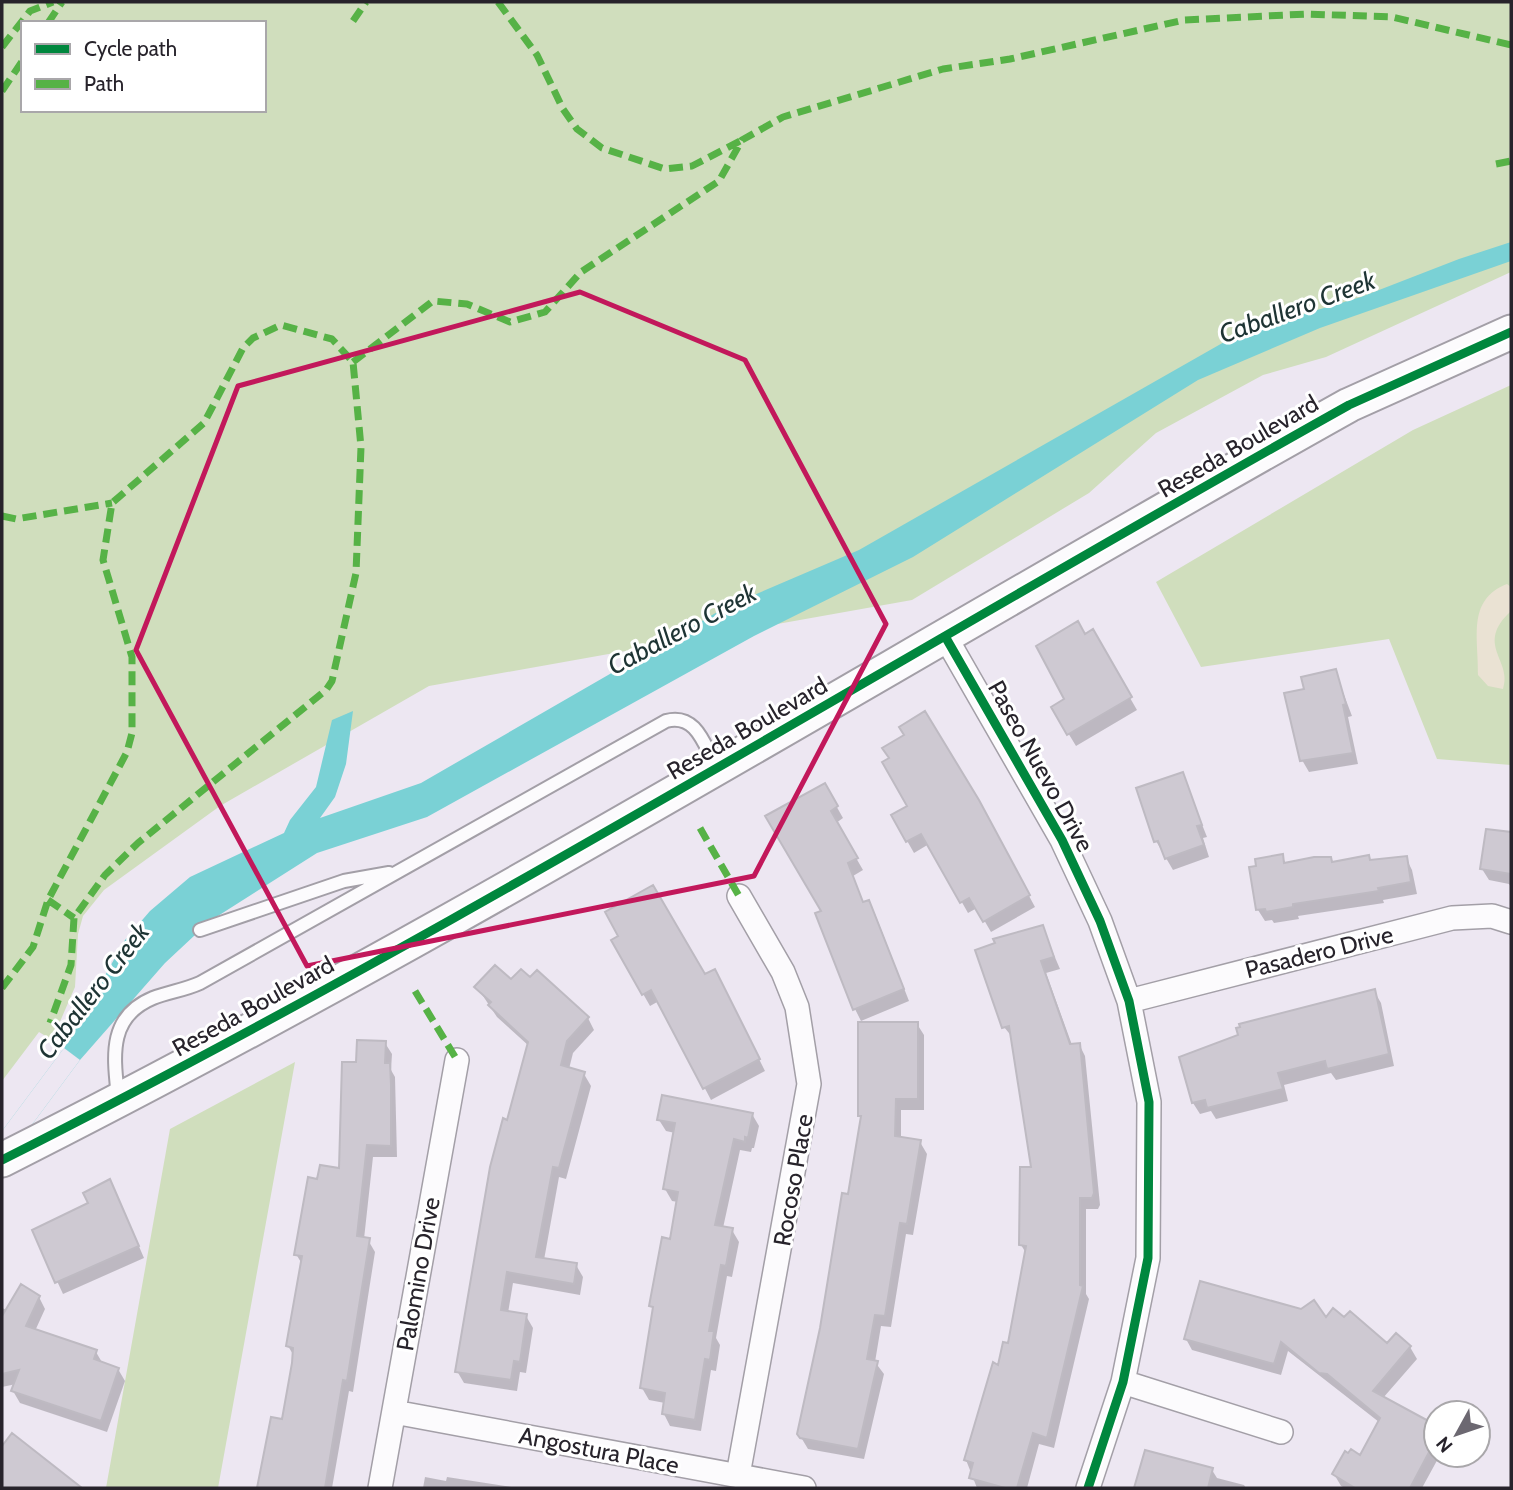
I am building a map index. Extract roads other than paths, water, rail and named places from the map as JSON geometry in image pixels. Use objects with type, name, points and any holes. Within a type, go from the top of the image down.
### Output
[{"type":"main road","name":"Reseda Boulevard","points":[[8,1160],[333,985],[946,638],[1349,405],[1511,332]]},
{"type":"street","name":"Paseo Nuevo Drive","points":[[946,638],[1062,840],[1100,921],[1129,1001],[1149,1101],[1148,1258],[1124,1382],[1088,1488]]},
{"type":"street","name":"Rocoso Place","points":[[738,1475],[809,1084],[797,1007],[783,972],[739,896]]},
{"type":"street","name":"Pasadero Drive","points":[[1129,1001],[1452,918],[1492,916],[1511,922]]},
{"type":"street","name":"Palomino Drive","points":[[380,1488],[457,1060]]},
{"type":"street","points":[[1124,1382],[1281,1432]]},
{"type":"street","name":"Angostura Place","points":[[394,1412],[804,1488]]},
{"type":"lane","points":[[119,1101],[113,1049],[115,1038],[140,1005],[200,983],[666,721],[677,718],[694,725],[717,767]]},
{"type":"lane","points":[[200,930],[344,881],[400,871]]},
{"type":"water","points":[[1511,242],[1511,261],[1320,328],[1198,380],[913,557],[754,636],[427,817],[317,853],[210,921],[165,963],[80,1060],[2,1165],[2,1131],[64,1048],[125,940],[150,911],[190,877],[284,833],[290,820],[316,787],[332,720],[353,711],[346,764],[335,797],[320,818],[421,783],[726,607],[859,550],[1240,333],[1361,297]]},
{"type":"water label","name":"Caballero Creek","points":[[1297,307]]},
{"type":"water label","name":"Caballero Creek","points":[[682,629]]},
{"type":"water label","name":"Caballero Creek","points":[[93,991]]}]
